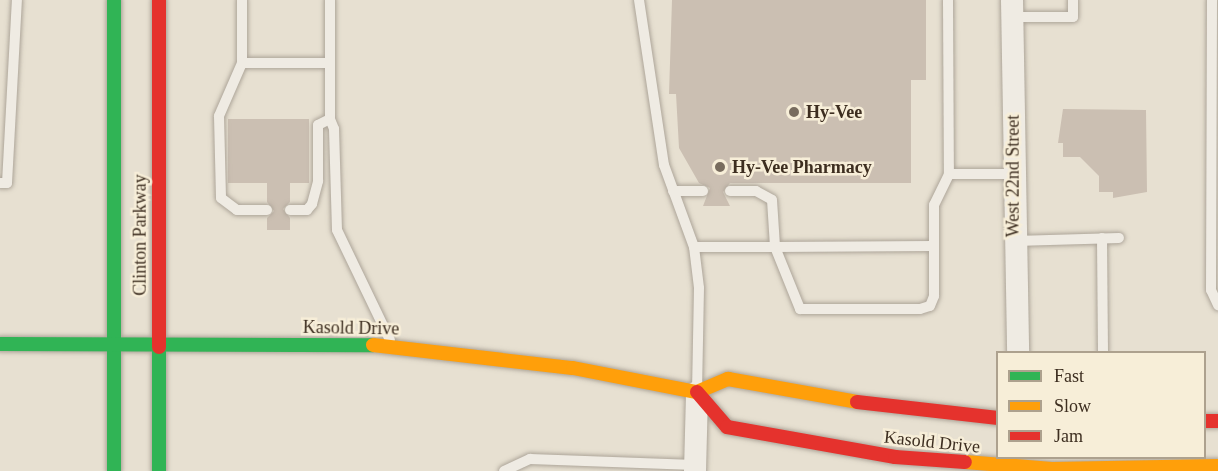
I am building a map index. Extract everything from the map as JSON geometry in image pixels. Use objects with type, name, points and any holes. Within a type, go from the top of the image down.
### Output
[{"type":"main road","name":"Clinton Parkway","points":[[114,0],[114,471]]},
{"type":"main road","name":"Clinton Parkway","points":[[159,0],[159,471]]},
{"type":"main road","name":"Kasold Drive","points":[[0,344],[392,345],[514,359],[697,392],[728,379],[898,409],[996,418]]},
{"type":"main road","name":"Kasold Drive","points":[[697,392],[727,427],[895,458],[1014,465],[1218,466]]},
{"type":"street","name":"West 22nd Street","points":[[1012,9],[1013,241],[1018,351]]},
{"type":"street","points":[[695,468],[697,392]]},
{"type":"lane","points":[[0,183],[8,183],[17,0]]},
{"type":"lane","points":[[242,0],[242,63],[219,116],[221,198],[237,210],[267,210]]},
{"type":"lane","points":[[330,0],[330,119],[334,129],[337,230],[392,345]]},
{"type":"lane","points":[[639,0],[664,165],[694,247],[699,288],[697,392]]},
{"type":"lane","points":[[730,191],[756,191],[772,200],[775,247],[796,303],[807,310],[930,306],[934,205],[949,174],[948,0]]},
{"type":"lane","points":[[1012,9],[1073,17],[1073,0]]},
{"type":"lane","points":[[1212,0],[1211,290],[1218,305]]},
{"type":"lane","points":[[242,63],[330,63]]},
{"type":"lane","points":[[290,210],[307,210],[312,204],[318,181],[318,125],[330,119]]},
{"type":"lane","points":[[949,174],[1013,174]]},
{"type":"lane","points":[[673,191],[703,191]]},
{"type":"lane","points":[[1102,238],[1103,351]]},
{"type":"lane","points":[[1013,241],[1119,238]]},
{"type":"lane","points":[[694,247],[934,246]]},
{"type":"lane","points":[[504,471],[530,459],[695,468]]},
{"type":"building","name":"Hy-Vee","points":[[672,0],[926,0],[926,80],[911,80],[911,183],[730,183],[723,192],[730,206],[703,206],[710,188],[699,183],[679,148],[676,94],[669,94]]},
{"type":"building","points":[[1063,109],[1146,110],[1147,192],[1113,198],[1113,192],[1099,192],[1099,176],[1080,157],[1063,157],[1063,143],[1058,143]]},
{"type":"building","points":[[228,119],[309,119],[309,183],[290,183],[290,202],[283,209],[290,218],[290,230],[267,230],[267,218],[274,211],[267,202],[267,183],[228,183]]},
{"type":"traffic: fast","points":[[114,0],[114,471]]},
{"type":"traffic: fast","points":[[0,344],[373,345]]},
{"type":"traffic: fast","points":[[159,347],[159,471]]},
{"type":"traffic: slow","points":[[373,345],[573,368],[697,392],[728,379],[857,402]]},
{"type":"traffic: slow","points":[[965,462],[1052,469],[1218,466]]},
{"type":"traffic: jam","points":[[159,0],[159,347]]},
{"type":"traffic: jam","points":[[697,392],[727,427],[895,457],[965,462]]},
{"type":"traffic: jam","points":[[857,402],[996,418]]},
{"type":"traffic: jam","points":[[1206,421],[1218,421]]},
{"type":"place","name":"Hy-Vee","points":[[794,112]]},
{"type":"place","name":"Hy-Vee Pharmacy","points":[[720,167]]}]
